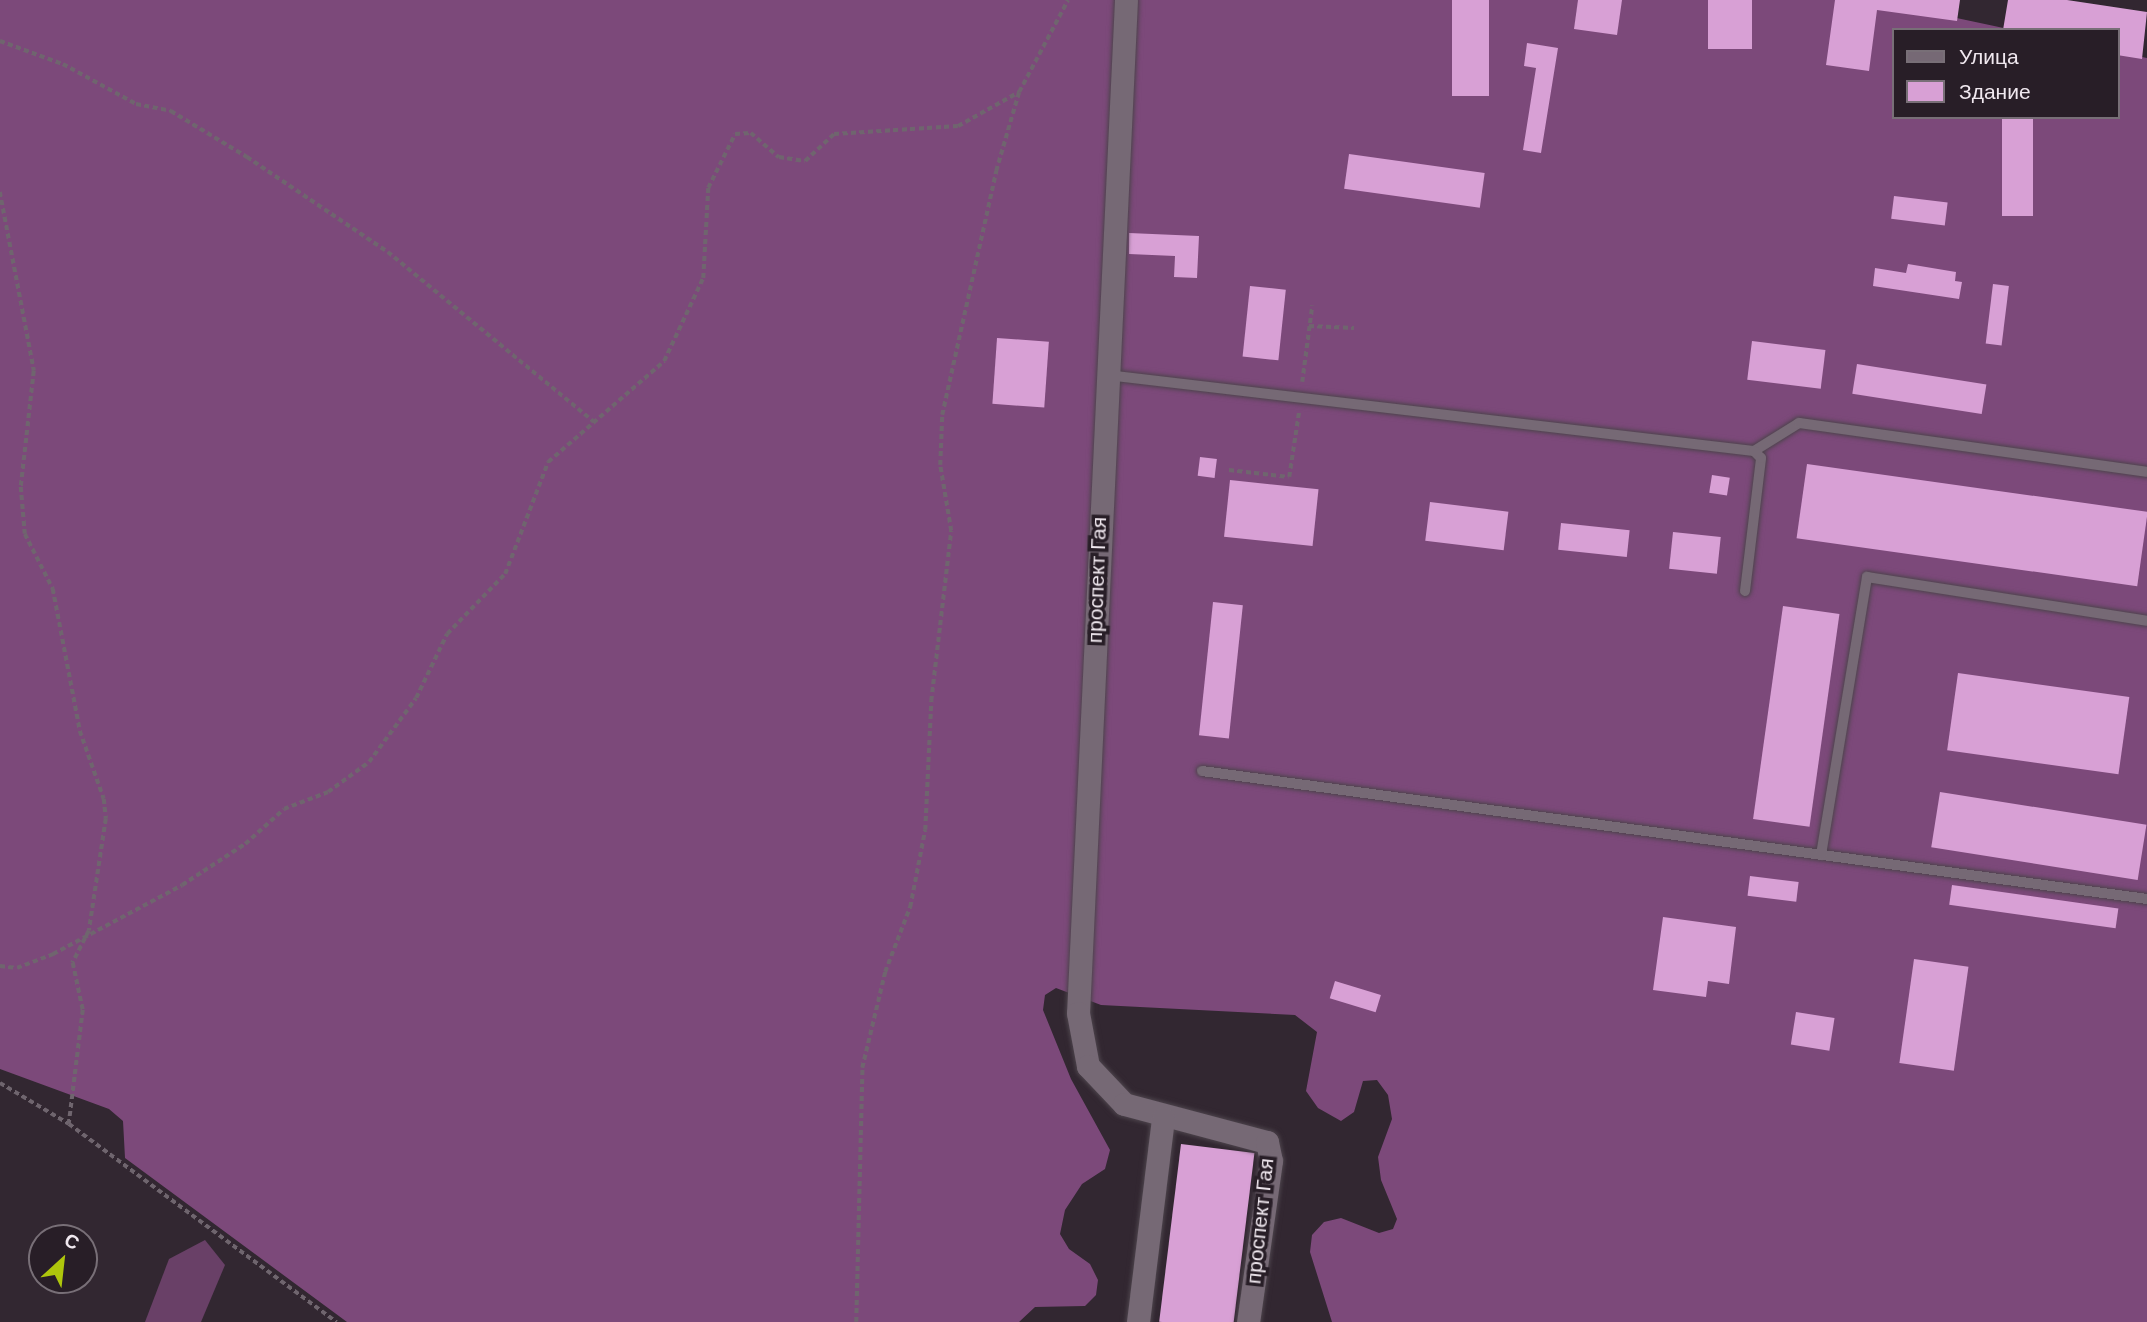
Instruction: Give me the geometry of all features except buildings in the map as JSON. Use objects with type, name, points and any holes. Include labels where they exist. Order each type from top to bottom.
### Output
[{"type":"street","name":"проспект Гая","points":[[1126,0],[1078,1013],[1088,1066],[1124,1104],[1163,1119],[1267,1142],[1271,1161],[1248,1322]]},
{"type":"street","points":[[1138,1322],[1163,1119]]},
{"type":"lane","points":[[1107,376],[1755,451],[1799,424],[2147,472]]},
{"type":"lane","points":[[1745,591],[1761,458],[1755,451]]},
{"type":"lane","points":[[1821,855],[1867,577],[2147,621]]},
{"type":"lane","points":[[1202,771],[2147,899]]},
{"type":"path","points":[[856,1322],[862,1068],[885,972],[910,907],[925,830],[931,701],[951,531],[940,465],[942,415],[996,171],[1019,92],[1068,0]]},
{"type":"path","points":[[0,41],[63,64],[136,104],[172,111],[247,157],[388,252],[594,422]]},
{"type":"path","points":[[0,967],[17,968],[53,954],[89,931],[182,885],[245,844],[284,809],[328,792],[369,762],[416,698],[447,634],[505,574],[548,462],[664,361],[703,278],[708,188],[736,134],[751,133],[779,156],[804,161],[834,134],[958,126],[1019,92]]},
{"type":"path","points":[[0,192],[34,371],[21,487],[25,534],[53,589],[80,731],[104,799],[89,931],[73,962],[83,1010],[69,1124]]},
{"type":"path","points":[[1309,326],[1354,328]]},
{"type":"path","points":[[0,1083],[69,1124],[337,1322]]},
{"type":"shaded area","points":[[0,0],[1872,0],[2004,28],[1892,28],[1892,119],[2119,119],[2119,52],[2147,58],[2147,1322],[1332,1322],[1310,1252],[1312,1235],[1324,1222],[1341,1218],[1379,1233],[1393,1229],[1397,1219],[1381,1180],[1378,1157],[1392,1119],[1388,1095],[1377,1080],[1363,1081],[1354,1112],[1341,1121],[1318,1108],[1306,1091],[1317,1032],[1295,1015],[1101,1005],[1056,988],[1045,995],[1043,1010],[1071,1079],[1110,1150],[1105,1169],[1082,1184],[1065,1210],[1060,1234],[1069,1249],[1090,1264],[1098,1280],[1096,1295],[1085,1306],[1035,1307],[1019,1322],[347,1322],[125,1158],[123,1121],[109,1109],[0,1069]]},
{"type":"shaded area","points":[[205,1240],[225,1265],[201,1322],[145,1322],[169,1259]]}]
